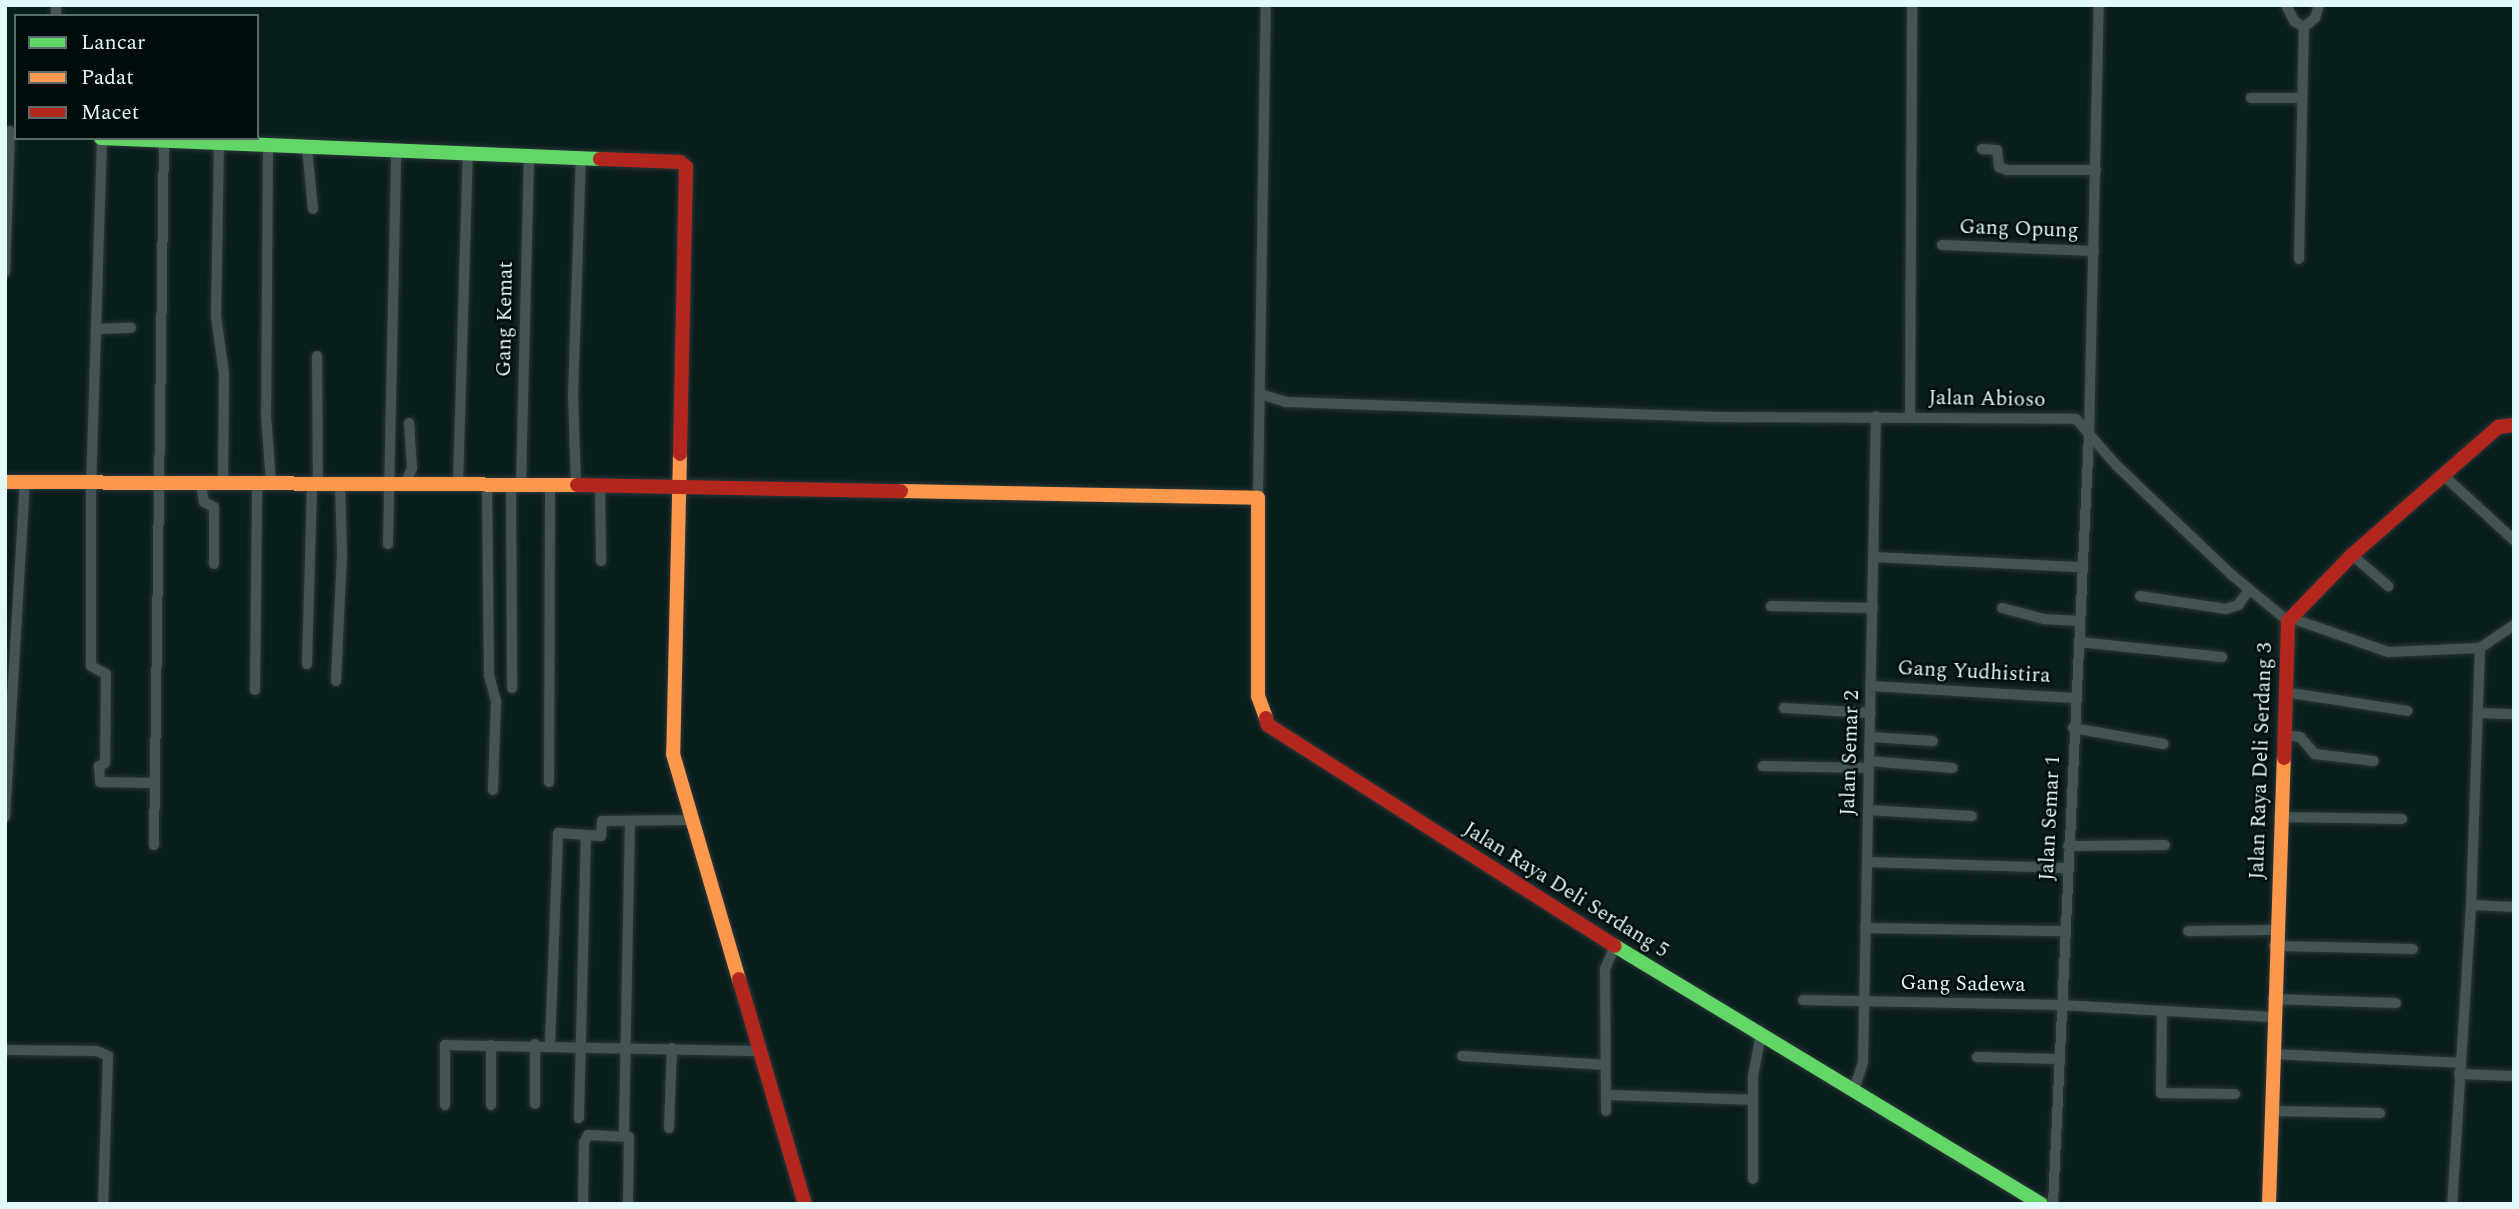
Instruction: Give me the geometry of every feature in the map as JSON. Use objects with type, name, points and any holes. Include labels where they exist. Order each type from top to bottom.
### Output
[{"type":"street","points":[[5,482],[550,484],[1258,498],[1266,5]]},
{"type":"street","points":[[1910,417],[1912,5]]},
{"type":"street","name":"Jalan Semar 1","points":[[2049,1203],[2057,1179],[2058,1059],[2074,698],[2089,444],[2099,5]]},
{"type":"street","points":[[2286,5],[2294,21],[2304,27]]},
{"type":"street","points":[[2298,259],[2304,27],[2315,18],[2319,5]]},
{"type":"street","points":[[2250,98],[2301,98]]},
{"type":"street","points":[[5,272],[10,131]]},
{"type":"street","points":[[102,140],[91,482],[91,666],[106,674],[105,763],[99,766],[100,782],[153,783]]},
{"type":"street","points":[[143,140],[268,148],[396,149],[680,162],[686,167],[686,318],[677,488],[672,745],[805,1204]]},
{"type":"street","points":[[154,845],[157,483],[164,141]]},
{"type":"street","points":[[219,145],[216,316],[224,374],[223,484]]},
{"type":"street","points":[[255,691],[266,414],[268,148]]},
{"type":"street","points":[[307,148],[313,209]]},
{"type":"street","points":[[388,544],[396,149]]},
{"type":"street","points":[[1982,149],[1997,150],[2003,170],[2096,170]]},
{"type":"street","points":[[458,484],[468,152]]},
{"type":"street","name":"Gang Kemat","points":[[512,688],[516,484],[529,155]]},
{"type":"street","points":[[576,485],[573,395],[581,158]]},
{"type":"street","name":"Gang Opung","points":[[1942,245],[2094,251]]},
{"type":"street","points":[[96,329],[131,328]]},
{"type":"street","points":[[307,664],[315,484],[317,356]]},
{"type":"street","name":"Jalan Abioso","points":[[1260,394],[1286,402],[1423,408],[1718,417],[2076,419],[2089,444]]},
{"type":"street","name":"Jalan Semar 2","points":[[1855,1089],[1860,1074],[1864,1001],[1876,416]]},
{"type":"street","points":[[405,484],[412,468],[410,424]]},
{"type":"street","name":"Jalan Raya Deli Serdang 3","points":[[2269,1204],[2274,946],[2284,692],[2290,620],[2352,555],[2498,427],[2514,425]]},
{"type":"street","points":[[2089,444],[2117,466],[2249,590],[2290,620],[2388,652],[2480,648],[2514,625]]},
{"type":"street","points":[[2443,475],[2514,540]]},
{"type":"street","points":[[5,817],[10,657],[25,483]]},
{"type":"street","points":[[201,484],[204,502],[214,507],[214,564]]},
{"type":"street","points":[[336,681],[342,554],[340,484]]},
{"type":"street","points":[[487,484],[489,663],[496,702],[494,790]]},
{"type":"street","points":[[549,782],[550,484]]},
{"type":"street","points":[[600,485],[601,561]]},
{"type":"street","name":"Jalan Raya Deli Serdang 5","points":[[1258,498],[1258,696],[1268,724],[1615,945],[2049,1203]]},
{"type":"street","points":[[2352,555],[2388,586]]},
{"type":"street","points":[[1874,557],[2082,567]]},
{"type":"street","points":[[2140,596],[2226,609],[2238,605],[2249,590]]},
{"type":"street","points":[[1771,606],[1873,608]]},
{"type":"street","points":[[2002,608],[2044,619],[2080,621]]},
{"type":"street","points":[[2079,642],[2222,657]]},
{"type":"street","points":[[2452,1204],[2471,905],[2480,713],[2480,648]]},
{"type":"street","name":"Gang Yudhistira","points":[[1872,686],[2074,698]]},
{"type":"street","points":[[2284,692],[2407,711]]},
{"type":"street","points":[[1784,708],[1871,713]]},
{"type":"street","points":[[2480,713],[2514,714]]},
{"type":"street","points":[[2073,729],[2164,744]]},
{"type":"street","points":[[2283,735],[2300,737],[2315,754],[2374,761]]},
{"type":"street","points":[[1870,737],[1933,741]]},
{"type":"street","points":[[1763,766],[1869,764],[1953,768]]},
{"type":"street","points":[[1868,810],[1972,816]]},
{"type":"street","points":[[2279,817],[2402,819]]},
{"type":"street","points":[[550,1044],[558,833],[601,836],[602,821],[692,820]]},
{"type":"street","points":[[624,1130],[629,821]]},
{"type":"street","points":[[579,1118],[586,835]]},
{"type":"street","points":[[2068,846],[2165,845]]},
{"type":"street","points":[[1867,862],[2067,868]]},
{"type":"street","points":[[2471,905],[2514,907]]},
{"type":"street","points":[[1865,928],[2064,931]]},
{"type":"street","points":[[2188,931],[2275,930]]},
{"type":"street","points":[[1606,1111],[1605,969],[1615,945]]},
{"type":"street","points":[[2274,946],[2413,949]]},
{"type":"street","points":[[2273,999],[2396,1003]]},
{"type":"street","name":"Gang Sadewa","points":[[1803,1000],[2062,1005],[2272,1017]]},
{"type":"street","points":[[2162,1011],[2161,1093],[2235,1094]]},
{"type":"street","points":[[1753,1179],[1753,1100],[1761,1034]]},
{"type":"street","points":[[535,1044],[535,1104]]},
{"type":"street","points":[[445,1105],[444,1045],[550,1044],[760,1051]]},
{"type":"street","points":[[491,1045],[491,1105]]},
{"type":"street","points":[[669,1128],[672,1048]]},
{"type":"street","points":[[5,1050],[97,1051],[108,1056],[103,1204]]},
{"type":"street","points":[[2272,1054],[2460,1063]]},
{"type":"street","points":[[1462,1056],[1606,1065]]},
{"type":"street","points":[[1976,1057],[2058,1059]]},
{"type":"street","points":[[2459,1074],[2514,1076]]},
{"type":"street","points":[[1606,1095],[1753,1100]]},
{"type":"street","points":[[2271,1111],[2380,1112]]},
{"type":"street","points":[[583,1204],[584,1143],[588,1135],[629,1137],[628,1204]]},
{"type":"traffic: fast","points":[[149,140],[600,159]]},
{"type":"traffic: fast","points":[[1615,946],[2041,1204]]},
{"type":"traffic: slow","points":[[680,454],[673,754],[739,979]]},
{"type":"traffic: slow","points":[[5,482],[577,485]]},
{"type":"traffic: slow","points":[[901,491],[1258,498],[1258,696],[1266,718]]},
{"type":"traffic: slow","points":[[2269,1204],[2284,758]]},
{"type":"traffic: jam","points":[[600,159],[680,162],[686,167],[680,454]]},
{"type":"traffic: jam","points":[[2284,758],[2288,621],[2352,555],[2498,427],[2514,425]]},
{"type":"traffic: jam","points":[[577,485],[901,491]]},
{"type":"traffic: jam","points":[[1266,718],[1268,725],[1615,946]]},
{"type":"traffic: jam","points":[[739,979],[805,1204]]}]
